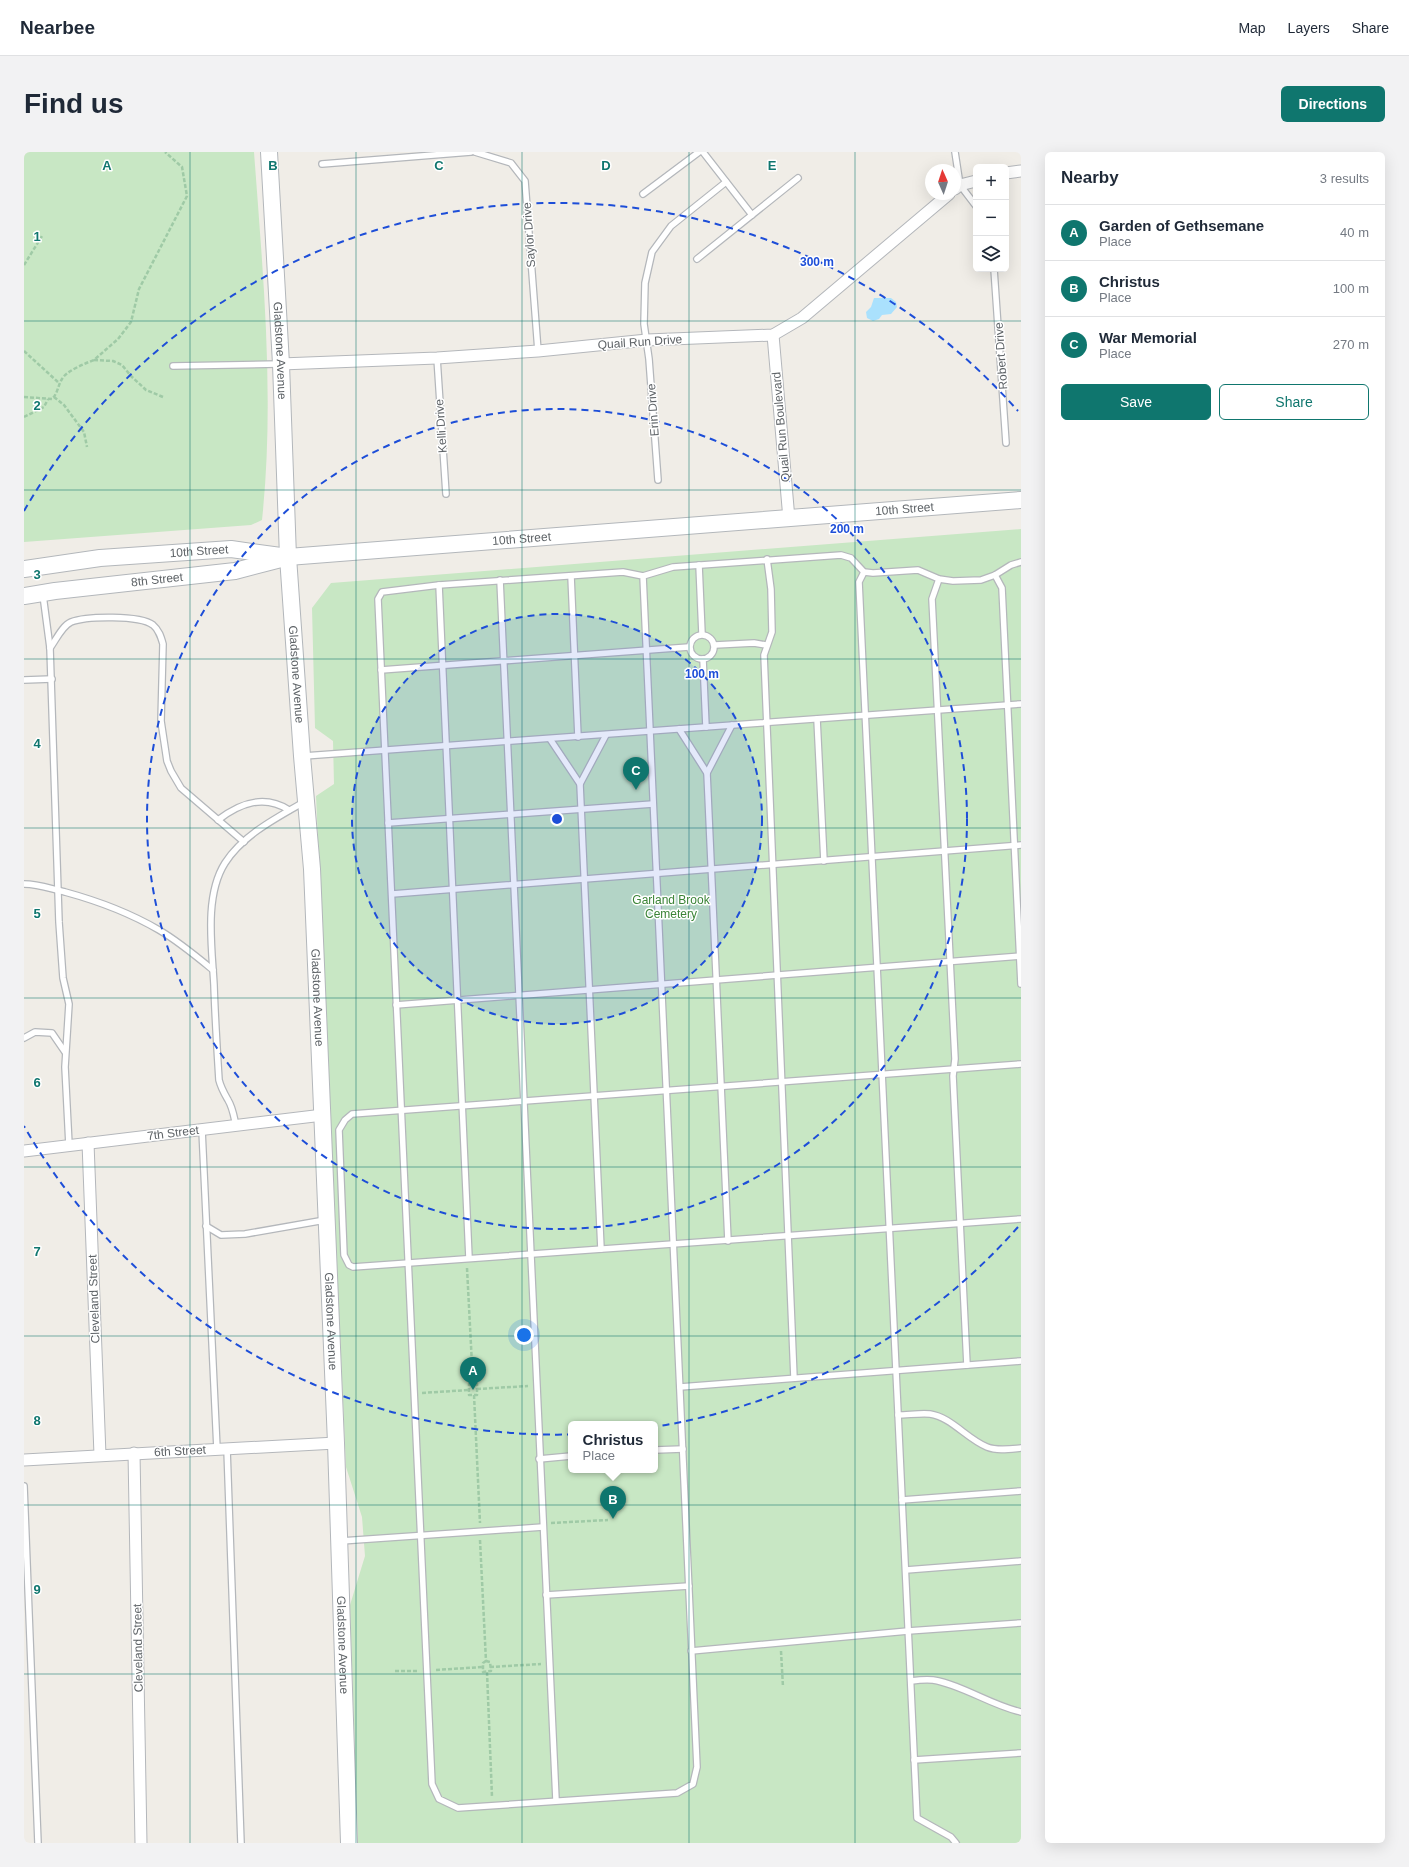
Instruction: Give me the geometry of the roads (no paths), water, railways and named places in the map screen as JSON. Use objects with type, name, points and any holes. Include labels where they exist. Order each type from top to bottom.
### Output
[{"type":"street","name":"Gladstone Avenue","points":[[269,152],[281,364],[288,557],[302,756],[312,869],[340,1541],[349,1843]]},
{"type":"street","points":[[1009,172],[1021,172]]},
{"type":"street","points":[[961,186],[973,182]]},
{"type":"street","name":"Quail Run Drive","points":[[281,364],[437,358],[538,351],[647,340],[773,335],[802,318],[942,200]]},
{"type":"street","name":"Quail Run Boulevard","points":[[773,335],[789,518]]},
{"type":"street","name":"10th Street","points":[[24,569],[100,558],[232,549],[288,557],[1021,500]]},
{"type":"street","name":"8th Street","points":[[24,596],[235,571],[288,557]]},
{"type":"street","name":"7th Street","points":[[24,1151],[323,1115]]},
{"type":"street","name":"Cleveland Street","points":[[88,1143],[100,1455]]},
{"type":"street","name":"6th Street","points":[[24,1460],[336,1443]]},
{"type":"street","name":"Cleveland Street","points":[[134,1453],[141,1843]]},
{"type":"lane","points":[[322,164],[471,152]]},
{"type":"lane","name":"Saylor Drive","points":[[475,152],[511,163],[525,181],[538,351]]},
{"type":"lane","points":[[644,194],[699,152]]},
{"type":"lane","points":[[703,152],[752,215]]},
{"type":"lane","points":[[955,152],[956,164]]},
{"type":"lane","points":[[697,259],[798,178]]},
{"type":"lane","name":"Erin Drive","points":[[658,480],[647,340],[644,324],[645,283],[652,252],[671,226],[726,182]]},
{"type":"lane","points":[[961,190],[973,203]]},
{"type":"lane","name":"Robert Drive","points":[[994,272],[1006,443]]},
{"type":"lane","name":"Kelli Drive","points":[[437,358],[446,494]]},
{"type":"lane","points":[[173,366],[281,364]]},
{"type":"lane","points":[[643,576],[697,1767],[693,1784],[677,1792],[458,1808],[439,1799],[432,1784],[378,599],[382,592],[439,585],[623,572],[643,576],[673,567],[841,554],[851,558],[864,572],[873,573],[918,570],[939,579],[953,581],[981,580],[995,575],[1011,565],[1021,562]]},
{"type":"lane","points":[[768,559],[771,589],[772,632],[766,645],[764,655],[766,723],[794,1378]]},
{"type":"lane","points":[[699,565],[702,634]]},
{"type":"lane","points":[[864,572],[859,582],[917,1818],[951,1837],[956,1843]]},
{"type":"lane","points":[[995,575],[1002,588],[1008,705],[1018,846],[1021,984]]},
{"type":"lane","points":[[571,576],[578,737]]},
{"type":"lane","points":[[939,579],[932,599],[936,710],[950,962],[967,1365]]},
{"type":"lane","points":[[500,580],[539,1459],[556,1800]]},
{"type":"lane","points":[[439,585],[469,1258]]},
{"type":"lane","points":[[43,593],[50,648],[52,679],[63,978],[69,1004],[65,1067],[69,1145]]},
{"type":"lane","points":[[50,648],[62,630],[71,622],[122,617],[142,619],[153,626],[160,634],[163,644],[162,721],[167,761],[175,780],[181,788],[244,842]]},
{"type":"lane","points":[[689,647],[693,638],[702,634],[711,637],[715,645],[712,655],[703,660]]},
{"type":"lane","points":[[715,645],[754,643],[766,645]]},
{"type":"lane","points":[[381,670],[689,647]]},
{"type":"lane","points":[[689,647],[694,656],[703,660]]},
{"type":"lane","points":[[703,660],[706,727]]},
{"type":"lane","points":[[24,680],[52,679]]},
{"type":"lane","points":[[302,756],[385,749],[679,730],[1021,704]]},
{"type":"lane","points":[[817,719],[824,861]]},
{"type":"lane","points":[[728,1241],[707,773],[732,725]]},
{"type":"lane","points":[[679,730],[707,773]]},
{"type":"lane","points":[[601,1249],[580,784],[606,735]]},
{"type":"lane","points":[[550,739],[580,784]]},
{"type":"lane","points":[[236,1126],[228,1099],[221,1091],[218,1080],[211,910],[216,885],[224,864],[244,842],[272,821],[306,801]]},
{"type":"lane","points":[[218,820],[233,808],[255,802],[280,804],[290,810]]},
{"type":"lane","points":[[388,823],[653,804]]},
{"type":"lane","points":[[392,894],[1018,846]]},
{"type":"lane","points":[[24,884],[37,884],[89,899],[136,918],[166,934],[213,970]]},
{"type":"lane","points":[[396,1005],[1020,956]]},
{"type":"lane","points":[[24,1038],[35,1032],[52,1033],[66,1052]]},
{"type":"lane","points":[[1021,1064],[462,1107],[352,1114],[345,1120],[339,1130],[344,1255],[349,1265],[353,1267],[408,1262],[789,1237],[1021,1219]]},
{"type":"lane","points":[[202,1130],[206,1226],[222,1449],[241,1843]]},
{"type":"lane","points":[[206,1226],[221,1235],[237,1234],[327,1220]]},
{"type":"lane","points":[[680,1387],[1021,1361]]},
{"type":"lane","points":[[898,1415],[930,1414],[942,1418],[978,1443],[989,1447],[1003,1449],[1021,1448]]},
{"type":"lane","points":[[658,1450],[683,1449]]},
{"type":"lane","points":[[539,1459],[568,1456]]},
{"type":"lane","points":[[24,1486],[38,1843]]},
{"type":"lane","points":[[902,1500],[1021,1491]]},
{"type":"lane","points":[[340,1541],[543,1525]]},
{"type":"lane","points":[[906,1570],[1021,1561]]},
{"type":"lane","points":[[546,1595],[689,1586]]},
{"type":"lane","points":[[691,1651],[908,1631],[1021,1623]]},
{"type":"lane","points":[[911,1680],[931,1680],[951,1684],[986,1700],[1021,1712]]},
{"type":"lane","points":[[914,1760],[1021,1753]]},
{"type":"water","points":[[874,298],[891,298],[896,302],[897,307],[891,314],[882,315],[879,319],[873,321],[867,318],[866,312],[871,307]]},
{"type":"place","name":"War Memorial","points":[[636,790]]},
{"type":"place","name":"Garden of Gethsemane","points":[[473,1390]]},
{"type":"place","name":"Christus","points":[[613,1519]]},
{"type":"park label","name":"Garland Brook Cemetery","points":[[671,907]]}]
